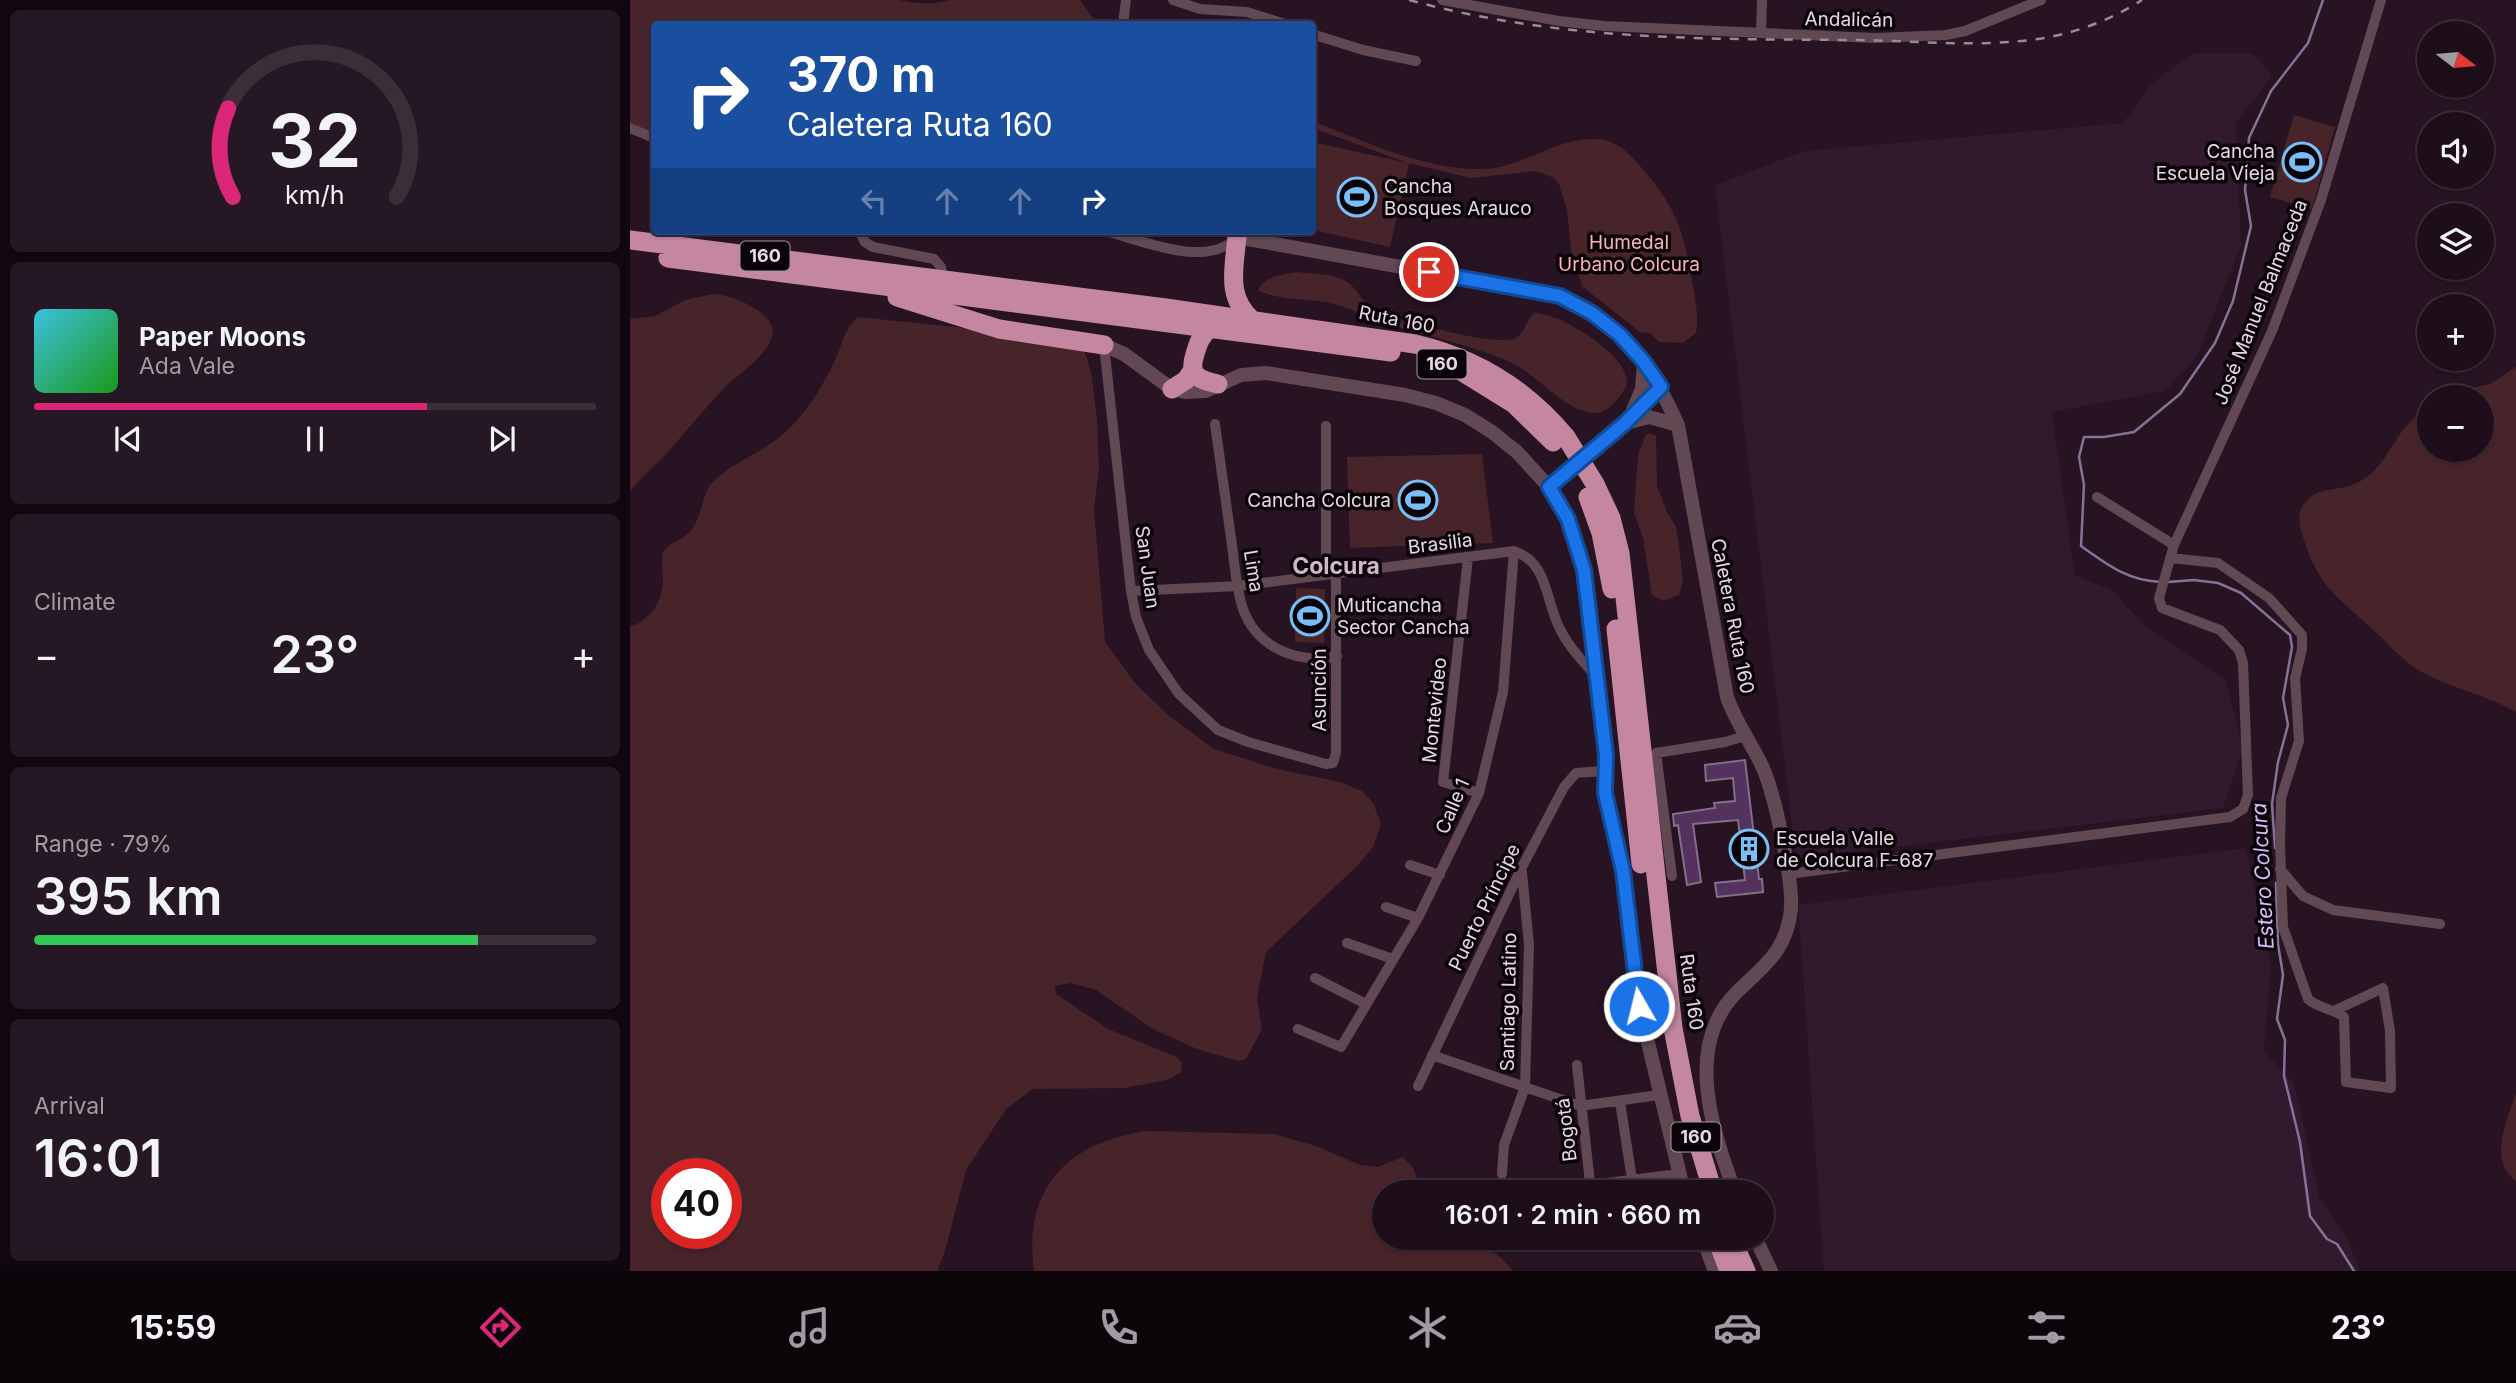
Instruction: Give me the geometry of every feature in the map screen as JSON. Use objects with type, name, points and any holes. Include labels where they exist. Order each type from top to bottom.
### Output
[{"type":"highway","points":[[1231,235],[1232,285],[1237,302],[1252,320]]},
{"type":"highway","name":"Ruta 160","points":[[630,240],[1363,335],[1449,353],[1481,367],[1513,386],[1541,410],[1589,491],[1611,519],[1620,553],[1673,1028],[1690,1116],[1709,1180]]},
{"type":"highway","name":"Ruta 160","points":[[630,253],[1388,352],[1437,363],[1468,375],[1500,394],[1560,440]]},
{"type":"highway","points":[[790,274],[902,299],[999,329],[1104,345]]},
{"type":"highway","points":[[1195,312],[1212,304],[1232,285]]},
{"type":"highway","points":[[1172,389],[1186,380],[1192,371],[1191,366],[1199,341],[1209,329]]},
{"type":"highway","points":[[1192,371],[1219,384]]},
{"type":"highway","name":"Ruta 160","points":[[1589,491],[1610,572],[1641,859],[1671,1086],[1697,1180]]},
{"type":"highway","points":[[1721,1250],[1729,1271]]},
{"type":"highway","points":[[1737,1250],[1746,1271]]},
{"type":"street","points":[[1123,21],[1126,0]]},
{"type":"street","points":[[1173,0],[1199,9],[1247,12],[1276,21]]},
{"type":"street","name":"Andalicán","points":[[1442,0],[1604,26],[1875,38],[1946,35],[1965,31],[2041,0]]},
{"type":"street","points":[[1761,33],[1762,0]]},
{"type":"street","name":"José Manuel Balmaceda","points":[[1788,874],[2230,817],[2239,813],[2246,804],[2248,794],[2242,656],[2226,634],[2162,608],[2159,598],[2174,545],[2272,331],[2321,200],[2381,0]]},
{"type":"street","points":[[1316,35],[1363,50],[1416,61]]},
{"type":"street","points":[[630,128],[651,137]]},
{"type":"street","points":[[861,235],[865,242],[873,247],[934,259],[941,267],[942,279]]},
{"type":"street","points":[[1118,235],[1151,245],[1213,253],[1228,246],[1231,235]]},
{"type":"street","name":"Caletera Ruta 160","points":[[1236,235],[1560,296],[1606,323],[1644,362],[1661,387],[1678,425],[1724,684],[1731,710],[1768,782],[1788,874],[1791,908],[1782,942],[1764,969],[1738,991],[1724,1008],[1713,1028],[1707,1052],[1711,1108],[1720,1149],[1731,1180]]},
{"type":"street","points":[[1104,345],[1132,359],[1172,389],[1199,392],[1241,374],[1266,373],[1405,395],[1436,403],[1465,415],[1492,432],[1517,452],[1549,487],[1568,519],[1580,554],[1606,755],[1604,771],[1609,818],[1623,871],[1639,1006],[1680,1180]]},
{"type":"street","name":"San Juan","points":[[1104,345],[1131,591],[1136,617],[1154,658],[1179,694],[1218,730],[1248,742],[1326,764],[1333,763]]},
{"type":"street","points":[[1625,423],[1642,389],[1644,362]]},
{"type":"street","points":[[1549,487],[1625,423],[1661,387]]},
{"type":"street","points":[[1625,423],[1649,417],[1678,425]]},
{"type":"street","name":"Lima","points":[[1215,424],[1238,586],[1246,617],[1259,635],[1275,648],[1305,659],[1337,656]]},
{"type":"street","name":"Asunción","points":[[1326,426],[1331,575],[1337,656],[1336,753],[1333,763]]},
{"type":"street","points":[[2097,497],[2174,545]]},
{"type":"street","points":[[1514,551],[1536,564],[1545,582],[1560,631],[1597,677]]},
{"type":"street","name":"Brasilia","points":[[1131,591],[1238,586],[1514,551]]},
{"type":"street","name":"Calle 1","points":[[1298,1029],[1341,1047],[1418,918],[1479,793],[1503,692],[1514,551]]},
{"type":"street","name":"Montevideo","points":[[1468,558],[1443,782],[1479,793]]},
{"type":"street","points":[[2171,558],[2218,563],[2269,598],[2302,635],[2302,649],[2295,678],[2299,741],[2281,798],[2280,869],[2283,927],[2308,999],[2316,1006],[2336,1010],[2344,1017],[2346,1082],[2390,1088],[2390,1031],[2383,988],[2336,1010]]},
{"type":"street","points":[[1672,876],[1656,752],[1725,742],[1745,736]]},
{"type":"street","name":"Puerto Príncipe","points":[[1418,1086],[1521,869],[1567,782],[1576,773],[1604,771]]},
{"type":"street","points":[[1410,865],[1440,875]]},
{"type":"street","name":"Santiago Latino","points":[[1502,1174],[1504,1145],[1525,1087],[1529,944],[1521,869]]},
{"type":"street","points":[[2280,869],[2303,895],[2333,910],[2440,924]]},
{"type":"street","points":[[1386,907],[1418,918]]},
{"type":"street","points":[[1347,943],[1393,959]]},
{"type":"street","points":[[1315,978],[1366,1004]]},
{"type":"street","points":[[1432,1055],[1580,1106],[1659,1096]]},
{"type":"street","name":"Bogotá","points":[[1577,1065],[1590,1180]]},
{"type":"street","points":[[1620,1101],[1632,1180],[1678,1174]]},
{"type":"street","points":[[1707,1250],[1715,1271]]},
{"type":"street","points":[[1761,1250],[1771,1271]]},
{"type":"shaded area","points":[[2195,53],[2253,53],[2272,75],[2236,124],[2241,245],[2197,357],[2165,391],[2052,412],[2075,575],[2113,591],[2145,626],[2226,681],[2243,748],[2223,808],[1796,859],[1715,185],[1804,151],[2123,123],[2152,83]]},
{"type":"shaded area","points":[[2246,848],[2271,966],[2264,1051],[2294,1083],[2320,1199],[2348,1241],[2360,1271],[1824,1271],[1798,905]]},
{"type":"green space","points":[[630,0],[899,0],[938,3],[951,0],[1080,0],[1095,21],[651,21],[651,140],[630,131]]},
{"type":"green space","name":"Cancha Escuela Vieja","points":[[2294,115],[2335,127],[2312,209],[2270,197]]},
{"type":"green space","name":"Humedal Urbano Colcura","points":[[1316,123],[1416,160],[1460,168],[1496,168],[1578,140],[1601,139],[1614,143],[1631,156],[1653,181],[1676,220],[1685,247],[1694,294],[1696,333],[1683,343],[1659,342],[1650,333],[1640,332],[1583,287],[1572,258],[1567,210],[1559,184],[1554,178],[1536,171],[1471,178],[1409,163],[1390,247],[1316,231],[1316,143],[1408,163],[1316,129]]},
{"type":"green space","name":"Humedal Urbano Colcura","points":[[1297,272],[1339,278],[1352,286],[1367,303],[1382,312],[1467,336],[1505,340],[1516,338],[1534,313],[1560,320],[1606,349],[1618,361],[1625,373],[1627,384],[1608,408],[1592,413],[1570,405],[1520,368],[1495,356],[1382,322],[1338,305],[1283,297],[1258,290],[1265,281]]},
{"type":"green space","points":[[713,294],[731,297],[762,313],[769,321],[772,337],[758,359],[724,388],[630,491],[630,319],[655,316],[685,300]]},
{"type":"green space","points":[[858,317],[965,328],[1084,349],[1091,372],[1097,418],[1099,469],[1094,508],[1105,642],[1135,683],[1168,715],[1214,749],[1277,769],[1340,782],[1362,791],[1373,803],[1381,824],[1373,847],[1358,865],[1266,952],[1257,998],[1262,1029],[1246,1059],[1238,1061],[1197,1049],[1153,1029],[1096,990],[1071,983],[1055,986],[1056,994],[1108,1029],[1177,1057],[1182,1063],[1181,1072],[1167,1080],[1125,1088],[1033,1089],[1006,1109],[966,1170],[945,1251],[937,1271],[630,1271],[630,627],[644,620],[658,603],[663,580],[663,552],[692,529],[712,483],[727,470],[775,441],[799,419],[822,385],[847,331]]},
{"type":"green space","points":[[2516,367],[2516,712],[2492,700],[2442,682],[2418,670],[2399,655],[2338,598],[2322,579],[2301,531],[2299,517],[2304,504],[2315,494],[2350,486],[2366,478],[2417,416],[2417,462],[2494,462],[2494,385],[2485,385]]},
{"type":"green space","points":[[1646,434],[1656,436],[1657,486],[1676,527],[1683,581],[1679,595],[1663,601],[1652,595],[1643,538],[1634,513],[1638,455]]},
{"type":"green space","name":"Cancha Colcura","points":[[1482,454],[1493,543],[1350,548],[1347,457]]},
{"type":"green space","name":"Muticancha Sector Cancha","points":[[1296,588],[1325,589],[1324,643],[1295,642]]},
{"type":"green space","points":[[2516,1094],[2516,1181],[2508,1173],[2501,1152],[2504,1128]]},
{"type":"green space","points":[[1146,1131],[1274,1134],[1316,1146],[1360,1165],[1378,1167],[1403,1157],[1413,1168],[1418,1180],[1372,1180],[1372,1250],[1489,1250],[1513,1271],[1034,1271],[1032,1242],[1036,1216],[1044,1193],[1056,1174],[1073,1159],[1094,1146]]},
{"type":"building","name":"Escuela Valle de Colcura F-687","points":[[1745,760],[1759,879],[1762,879],[1763,892],[1717,897],[1715,883],[1745,880],[1738,820],[1693,824],[1701,882],[1687,885],[1678,825],[1674,826],[1673,814],[1715,808],[1714,803],[1735,801],[1733,778],[1706,781],[1705,765]]},
{"type":"waterway","name":"Estero Colcura","points":[[2161,582],[2128,575],[2081,546],[2084,485],[2079,457],[2084,437],[2134,432],[2180,394],[2215,343],[2233,301],[2251,226],[2245,190],[2249,138],[2271,91],[2308,43],[2323,0]]},
{"type":"waterway","name":"Estero Colcura","points":[[2168,582],[2194,580],[2218,583],[2241,593],[2290,635],[2292,647],[2283,698],[2288,725],[2278,762],[2272,804],[2275,848]]},
{"type":"waterway","name":"Estero Colcura","points":[[2276,883],[2278,944],[2283,975],[2277,1019],[2285,1040],[2284,1076],[2300,1142],[2310,1216],[2327,1239],[2337,1244],[2354,1271]]},
{"type":"railway","points":[[1409,0],[1521,23],[1632,35],[1975,43],[2021,41],[2070,32],[2107,19],[2142,0]]},
{"type":"place","name":"Cancha Escuela Vieja","points":[[2302,162]]},
{"type":"place","name":"Cancha Bosques Arauco","points":[[1357,197]]},
{"type":"place","name":"Cancha Colcura","points":[[1418,500]]},
{"type":"place","name":"Muticancha Sector Cancha","points":[[1310,616]]},
{"type":"place","name":"Escuela Valle de Colcura F-687","points":[[1749,849]]},
{"type":"district","name":"Colcura","points":[[1336,566]]},
{"type":"route","points":[[1429,272],[1560,296],[1592,313],[1620,335],[1633,348],[1661,387],[1625,423],[1549,487],[1568,519],[1584,570],[1606,755],[1605,793],[1623,871],[1639,1006]]}]
